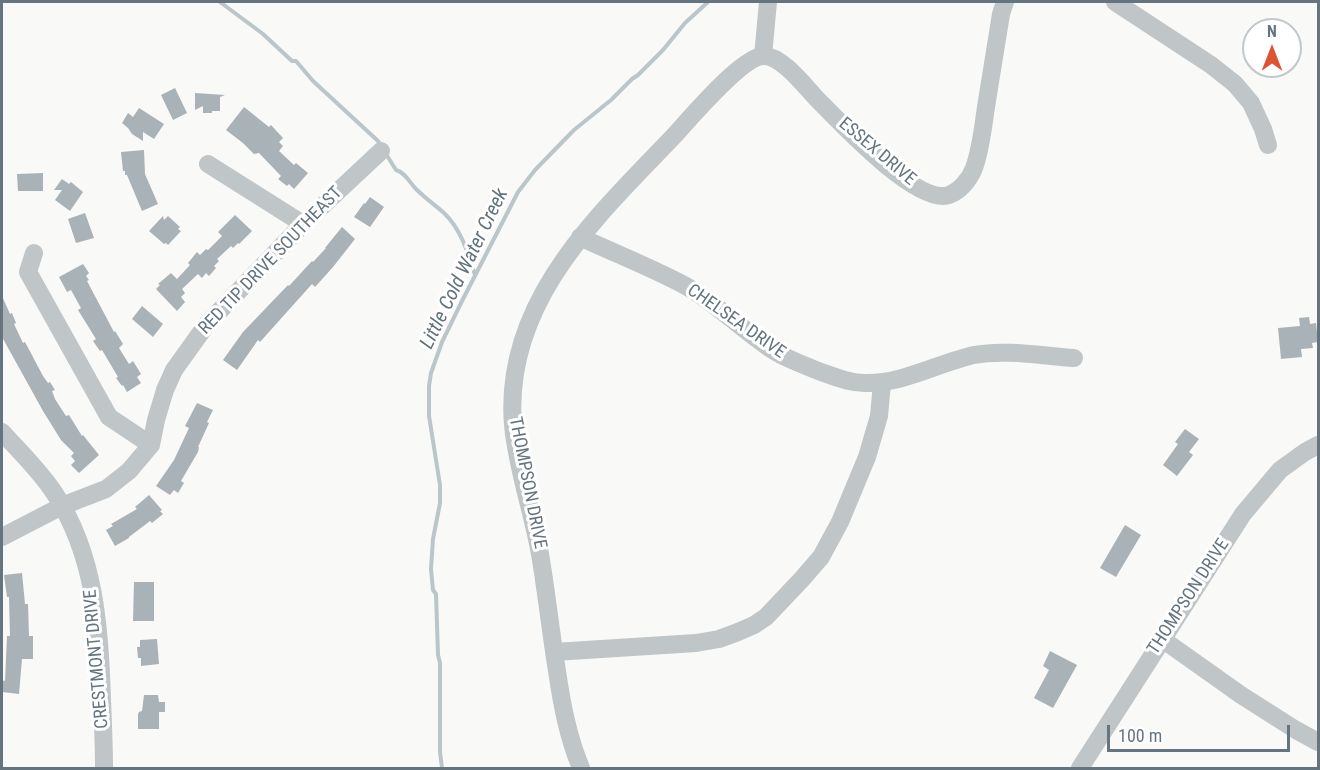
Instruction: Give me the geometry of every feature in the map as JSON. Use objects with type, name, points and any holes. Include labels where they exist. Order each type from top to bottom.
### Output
[{"type":"street","points":[[763,56],[768,2]]},
{"type":"street","name":"ESSEX DRIVE","points":[[763,56],[772,57],[789,69],[845,128],[905,180],[933,195],[948,196],[963,186],[976,163],[1001,14],[1005,2]]},
{"type":"street","points":[[1115,2],[1211,65],[1235,84],[1251,103],[1268,145]]},
{"type":"street","name":"THOMPSON DRIVE","points":[[581,768],[574,753],[562,706],[541,556],[513,425],[513,382],[520,345],[535,308],[561,262],[580,237],[729,77],[753,58],[763,56]]},
{"type":"street","name":"RED TIP DRIVE SOUTHEAST","points":[[2,537],[62,506],[106,489],[129,471],[151,445],[165,390],[174,370],[207,324],[303,224],[381,151]]},
{"type":"street","points":[[208,164],[303,224]]},
{"type":"street","name":"CHELSEA DRIVE","points":[[580,237],[684,285],[710,301],[764,345],[780,355],[847,382],[882,383],[977,355],[992,353],[1074,358]]},
{"type":"street","points":[[34,253],[28,272],[109,417],[151,445]]},
{"type":"street","points":[[554,652],[696,643],[719,639],[738,632],[766,617],[820,557],[840,522],[867,457],[879,416],[882,383]]},
{"type":"street","name":"CRESTMONT DRIVE","points":[[2,432],[25,456],[55,494],[79,541],[92,584],[99,637],[104,768]]},
{"type":"street","name":"THOMPSON DRIVE","points":[[1080,768],[1243,514],[1280,470],[1318,445]]},
{"type":"street","points":[[1162,639],[1241,695],[1318,742]]},
{"type":"building","points":[[175,88],[187,113],[173,120],[161,95]]},
{"type":"building","points":[[195,93],[225,95],[220,97],[220,111],[203,113],[203,106],[195,110]]},
{"type":"building","points":[[244,107],[269,127],[271,125],[283,138],[279,142],[283,146],[279,151],[294,165],[296,163],[308,173],[294,189],[278,179],[281,176],[259,153],[254,154],[226,130]]},
{"type":"building","points":[[139,108],[164,124],[154,139],[143,132],[143,141],[132,134],[122,123],[128,113],[133,117]]},
{"type":"building","points":[[144,150],[145,174],[158,204],[142,211],[127,175],[123,171],[121,152]]},
{"type":"building","points":[[43,173],[43,191],[18,191],[17,174]]},
{"type":"building","points":[[62,179],[69,184],[71,182],[83,192],[70,211],[55,200],[62,190],[54,190]]},
{"type":"building","points":[[370,197],[384,207],[370,227],[354,217]]},
{"type":"building","points":[[85,213],[94,238],[76,243],[68,219]]},
{"type":"building","points":[[235,215],[252,231],[239,244],[233,248],[231,246],[217,259],[219,261],[214,266],[216,268],[209,276],[206,273],[202,278],[198,274],[182,289],[185,293],[181,297],[185,302],[177,311],[156,289],[160,285],[158,284],[171,273],[177,279],[190,265],[188,263],[197,252],[200,255],[206,249],[208,250],[222,236],[218,232]]},
{"type":"building","points":[[163,216],[164,220],[168,216],[180,227],[178,229],[181,231],[168,245],[149,231]]},
{"type":"building","points":[[342,227],[355,239],[333,267],[315,287],[312,284],[260,342],[258,340],[237,370],[223,360],[243,332],[313,262]]},
{"type":"building","points":[[83,264],[89,273],[86,276],[89,280],[87,281],[114,332],[123,344],[119,348],[129,364],[133,361],[141,374],[137,377],[141,383],[127,392],[116,378],[118,377],[102,350],[100,351],[93,341],[96,339],[78,310],[81,308],[71,290],[67,292],[59,277]]},
{"type":"building","points":[[2,296],[10,314],[12,313],[16,323],[14,324],[23,343],[25,342],[43,376],[55,390],[52,391],[55,399],[66,416],[69,415],[82,436],[99,455],[79,473],[71,465],[75,461],[71,456],[74,453],[61,440],[43,411],[2,337]]},
{"type":"building","points":[[142,306],[163,324],[153,337],[132,319]]},
{"type":"building","points":[[1309,317],[1310,324],[1316,323],[1318,342],[1312,343],[1313,348],[1301,349],[1302,357],[1281,359],[1278,328],[1300,326],[1299,318]]},
{"type":"building","points":[[197,403],[213,410],[198,452],[181,481],[184,483],[178,493],[174,490],[170,495],[156,486],[174,460],[189,428],[185,426]]},
{"type":"building","points":[[1185,429],[1199,439],[1189,452],[1193,455],[1177,476],[1163,465],[1178,444],[1175,442]]},
{"type":"building","points":[[149,495],[163,514],[115,546],[106,530],[113,526],[111,524],[137,509],[135,507]]},
{"type":"building","points":[[1125,525],[1141,535],[1116,577],[1100,568]]},
{"type":"building","points":[[22,573],[25,604],[28,604],[29,636],[33,636],[33,659],[22,659],[19,694],[2,692],[2,680],[5,681],[7,636],[10,636],[9,597],[7,597],[4,575]]},
{"type":"building","points":[[134,582],[154,582],[154,621],[133,621]]},
{"type":"building","points":[[157,639],[159,664],[141,666],[137,647],[140,647],[140,640]]},
{"type":"building","points":[[1050,651],[1077,665],[1053,708],[1034,698],[1049,670],[1043,666]]},
{"type":"building","points":[[144,695],[158,695],[159,702],[165,702],[165,712],[159,712],[159,729],[138,729],[138,714],[142,711]]},
{"type":"waterway","points":[[220,2],[263,34],[292,61],[296,61],[313,81],[380,145]]},
{"type":"waterway","name":"Little Cold Water Creek","points":[[442,768],[440,663],[436,594],[433,590],[431,569],[433,539],[440,503],[440,485],[429,416],[431,373],[442,342],[518,192],[535,170],[574,130],[638,75],[685,23],[708,2]]},
{"type":"waterway","points":[[386,154],[396,170],[450,219],[463,242],[475,275]]}]
